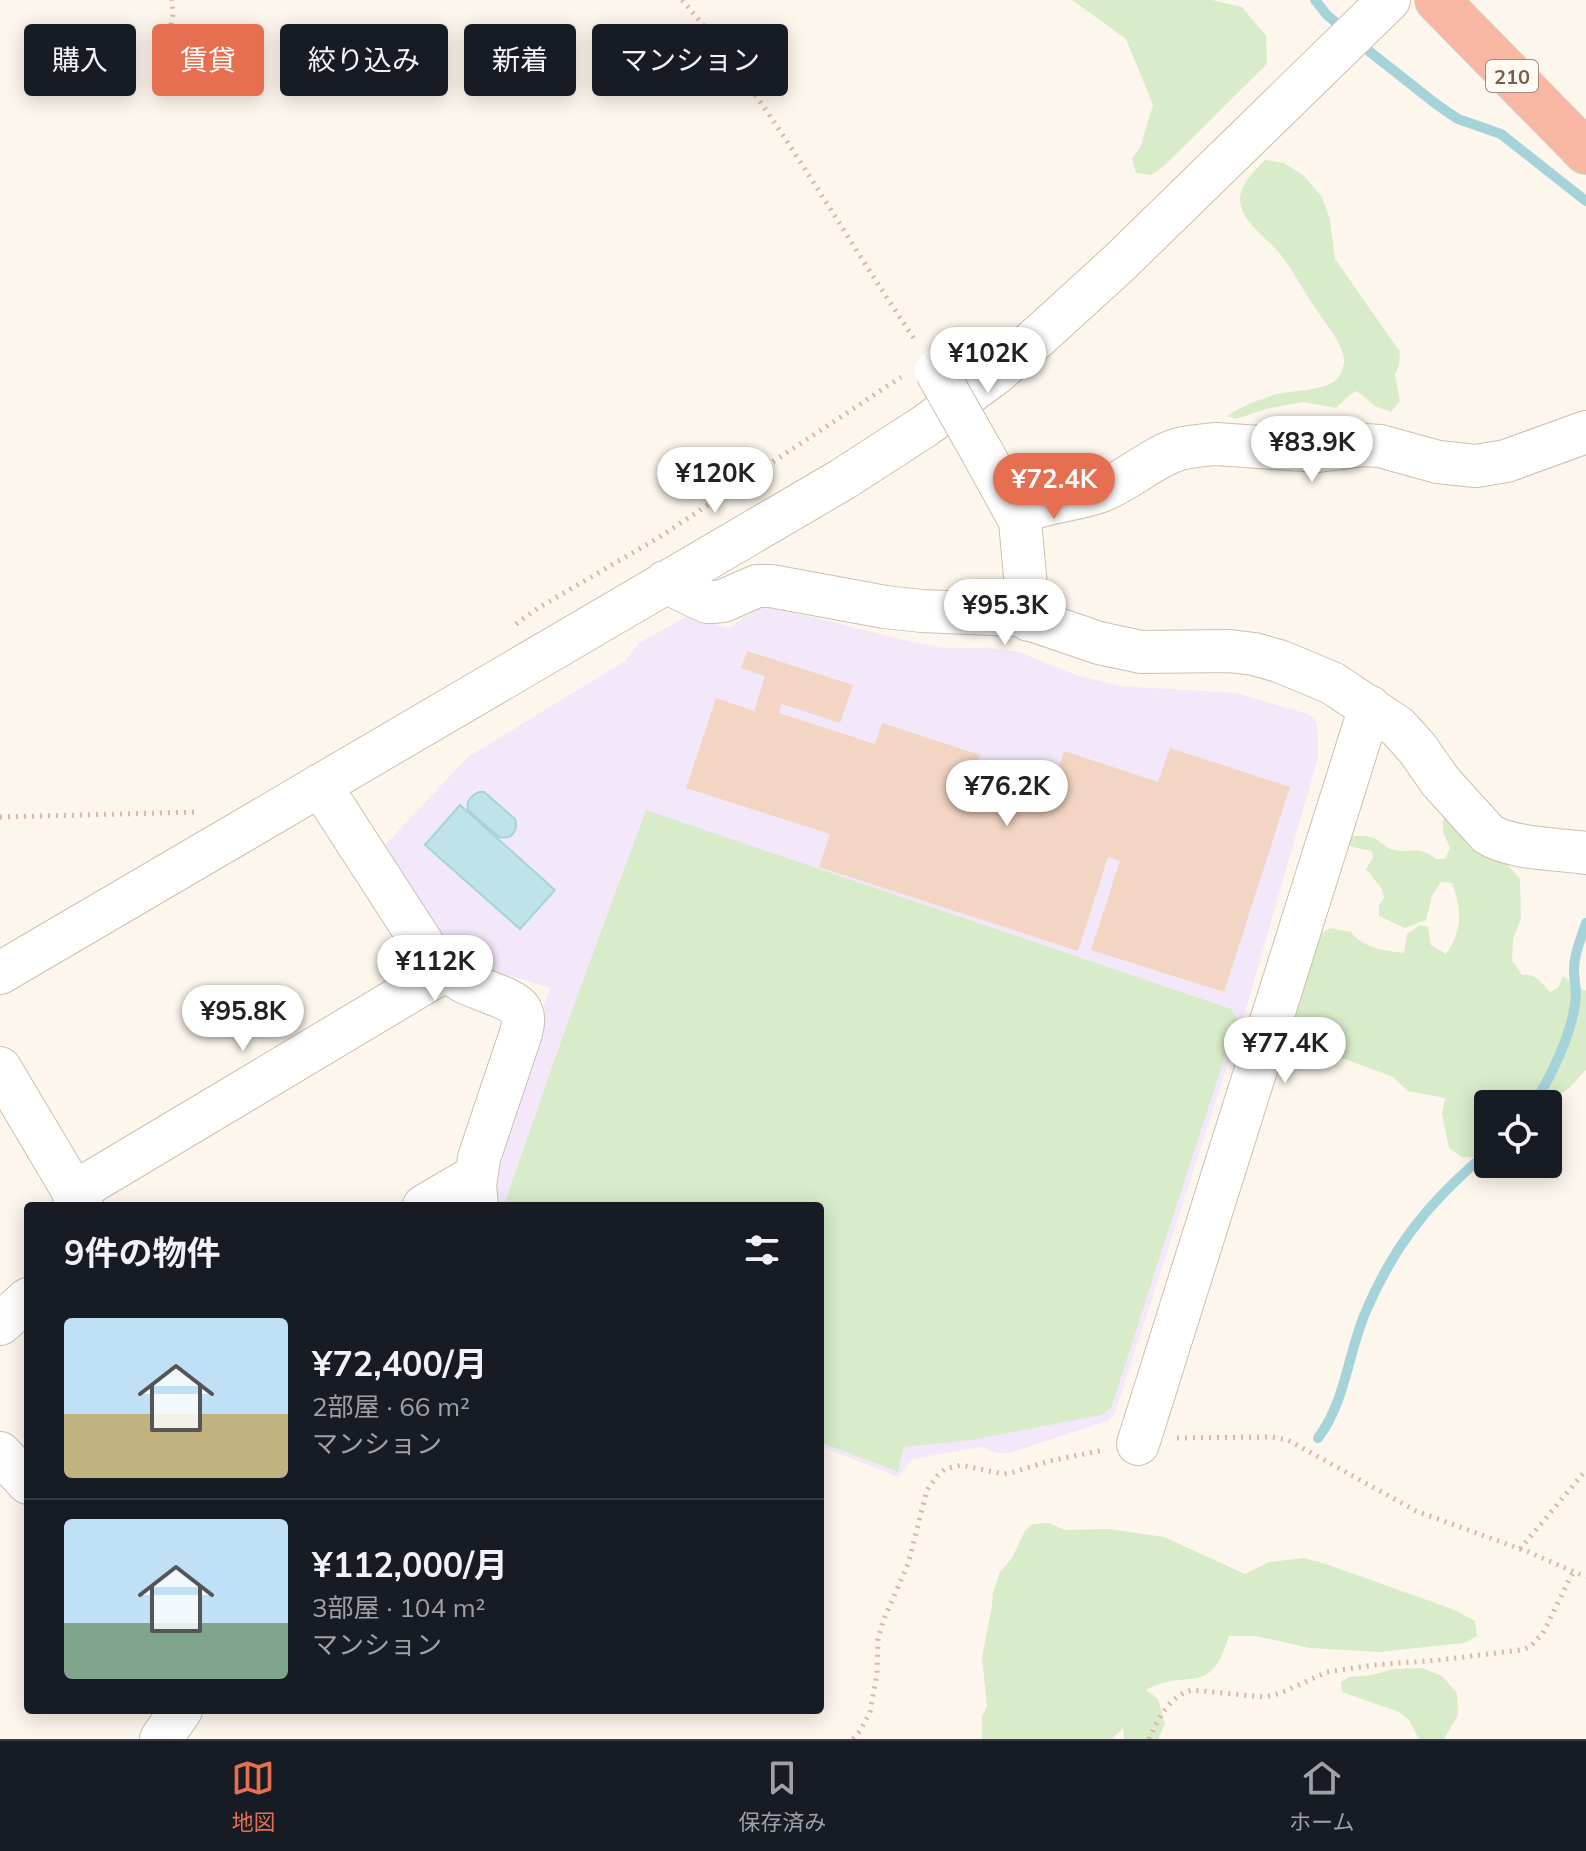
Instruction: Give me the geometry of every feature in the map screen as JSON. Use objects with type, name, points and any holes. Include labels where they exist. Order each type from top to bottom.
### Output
[{"type":"highway","name":"210","points":[[1437,0],[1586,152]]},
{"type":"street","points":[[0,973],[855,471],[925,426],[995,374],[1118,264],[1389,0]]},
{"type":"street","points":[[932,365],[1017,514],[1022,529],[1029,620]]},
{"type":"street","points":[[1017,514],[1038,505],[1099,492],[1167,454],[1200,445],[1318,451],[1380,446],[1438,462],[1476,466],[1506,461],[1586,432]]},
{"type":"street","points":[[665,582],[707,602],[723,601],[757,586],[771,586],[885,607],[1010,614],[1099,643],[1141,652],[1215,651],[1254,654],[1279,661],[1319,677],[1398,727],[1440,781],[1495,839],[1586,853]]},
{"type":"street","points":[[1138,1444],[1370,707]]},
{"type":"street","points":[[320,785],[422,945],[446,970],[478,988],[515,1003],[524,1019],[485,1139],[476,1191],[438,1202]]},
{"type":"street","points":[[0,1068],[78,1200],[446,970]]},
{"type":"street","points":[[0,1324],[24,1303]]},
{"type":"street","points":[[0,1453],[24,1479]]},
{"type":"street","points":[[161,1739],[178,1714]]},
{"type":"path","points":[[171,24],[172,0]]},
{"type":"path","points":[[515,625],[526,615],[658,538],[932,365],[761,102],[682,0]]},
{"type":"path","points":[[0,817],[198,813],[208,810]]},
{"type":"path","points":[[853,1739],[870,1712],[877,1674],[878,1639],[908,1564],[927,1490],[945,1469],[961,1465],[1003,1474],[1060,1458],[1138,1444],[1189,1437],[1272,1437],[1288,1440],[1416,1511],[1550,1560],[1586,1577]]},
{"type":"path","points":[[1520,1549],[1586,1470]]},
{"type":"path","points":[[1149,1739],[1172,1701],[1192,1690],[1265,1697],[1327,1672],[1530,1647],[1543,1633],[1573,1572]]},
{"type":"shaded area","points":[[764,605],[916,643],[944,648],[1019,652],[1076,675],[1120,686],[1236,693],[1308,714],[1316,721],[1318,758],[1251,992],[1115,1413],[1108,1421],[1009,1453],[996,1453],[981,1447],[912,1459],[898,1477],[824,1448],[824,1202],[484,1202],[487,1167],[550,988],[474,965],[446,942],[382,848],[468,757],[625,661],[639,643],[688,616],[728,628]]},
{"type":"green space","points":[[1072,0],[1212,0],[1242,7],[1266,36],[1267,64],[1164,166],[1151,175],[1136,173],[1132,158],[1140,148],[1153,105],[1126,39]]},
{"type":"green space","points":[[1265,160],[1284,163],[1303,175],[1322,197],[1330,220],[1335,259],[1400,352],[1395,375],[1400,401],[1391,412],[1375,406],[1357,391],[1336,408],[1302,402],[1236,419],[1227,416],[1271,396],[1331,384],[1340,375],[1344,364],[1338,343],[1292,271],[1250,223],[1242,209],[1242,189]]},
{"type":"green space","points":[[646,810],[1231,1009],[1237,1019],[1111,1408],[1101,1415],[971,1440],[904,1447],[898,1472],[824,1444],[824,1202],[505,1202]]},
{"type":"green space","points":[[1450,815],[1489,857],[1507,864],[1520,879],[1521,918],[1513,939],[1512,960],[1522,975],[1535,977],[1550,992],[1558,988],[1563,976],[1586,990],[1586,1070],[1562,1093],[1562,1090],[1474,1090],[1474,1157],[1462,1157],[1449,1148],[1442,1114],[1445,1098],[1408,1091],[1393,1077],[1296,1041],[1290,1033],[1290,1020],[1302,996],[1313,938],[1330,928],[1351,932],[1375,948],[1404,953],[1407,934],[1420,925],[1428,927],[1431,945],[1446,954],[1456,936],[1459,919],[1452,883],[1441,882],[1432,896],[1426,920],[1405,928],[1379,916],[1379,906],[1384,897],[1382,889],[1366,869],[1373,858],[1372,851],[1346,843],[1347,837],[1368,836],[1391,849],[1424,852],[1436,859],[1445,859],[1450,848],[1443,832],[1443,820]]},
{"type":"green space","points":[[1049,1523],[1065,1530],[1108,1529],[1164,1537],[1245,1574],[1269,1562],[1304,1558],[1455,1610],[1475,1621],[1477,1636],[1464,1643],[1379,1652],[1310,1648],[1256,1636],[1229,1636],[1214,1668],[1205,1675],[1161,1683],[1146,1690],[1158,1699],[1165,1724],[1158,1739],[1124,1739],[1123,1728],[1112,1739],[982,1739],[982,1717],[987,1706],[982,1657],[993,1592],[1000,1572],[1012,1558],[1025,1531],[1033,1524]]},
{"type":"green space","points":[[1422,1668],[1442,1676],[1457,1693],[1458,1715],[1444,1739],[1419,1739],[1409,1720],[1399,1712],[1342,1692],[1341,1682],[1349,1677],[1393,1669]]},
{"type":"water","points":[[484,792],[515,819],[516,827],[511,836],[499,837],[468,810],[469,799]]},
{"type":"water","points":[[460,805],[555,890],[520,929],[425,845]]},
{"type":"building","points":[[747,651],[853,685],[840,723],[782,704],[779,713],[875,744],[882,723],[980,755],[970,786],[1045,810],[1064,751],[1158,782],[1170,748],[1290,787],[1224,992],[1091,950],[1120,861],[1108,857],[1078,951],[819,867],[830,834],[686,788],[716,698],[754,711],[765,676],[741,668]]},
{"type":"waterway","points":[[1315,0],[1345,30]]},
{"type":"waterway","points":[[1360,44],[1458,119],[1501,134],[1586,201]]},
{"type":"waterway","points":[[1542,1090],[1565,1043],[1573,1017],[1576,1000],[1575,960],[1586,923]]},
{"type":"waterway","points":[[1318,1438],[1335,1408],[1360,1327],[1389,1264],[1432,1205],[1474,1165]]}]
